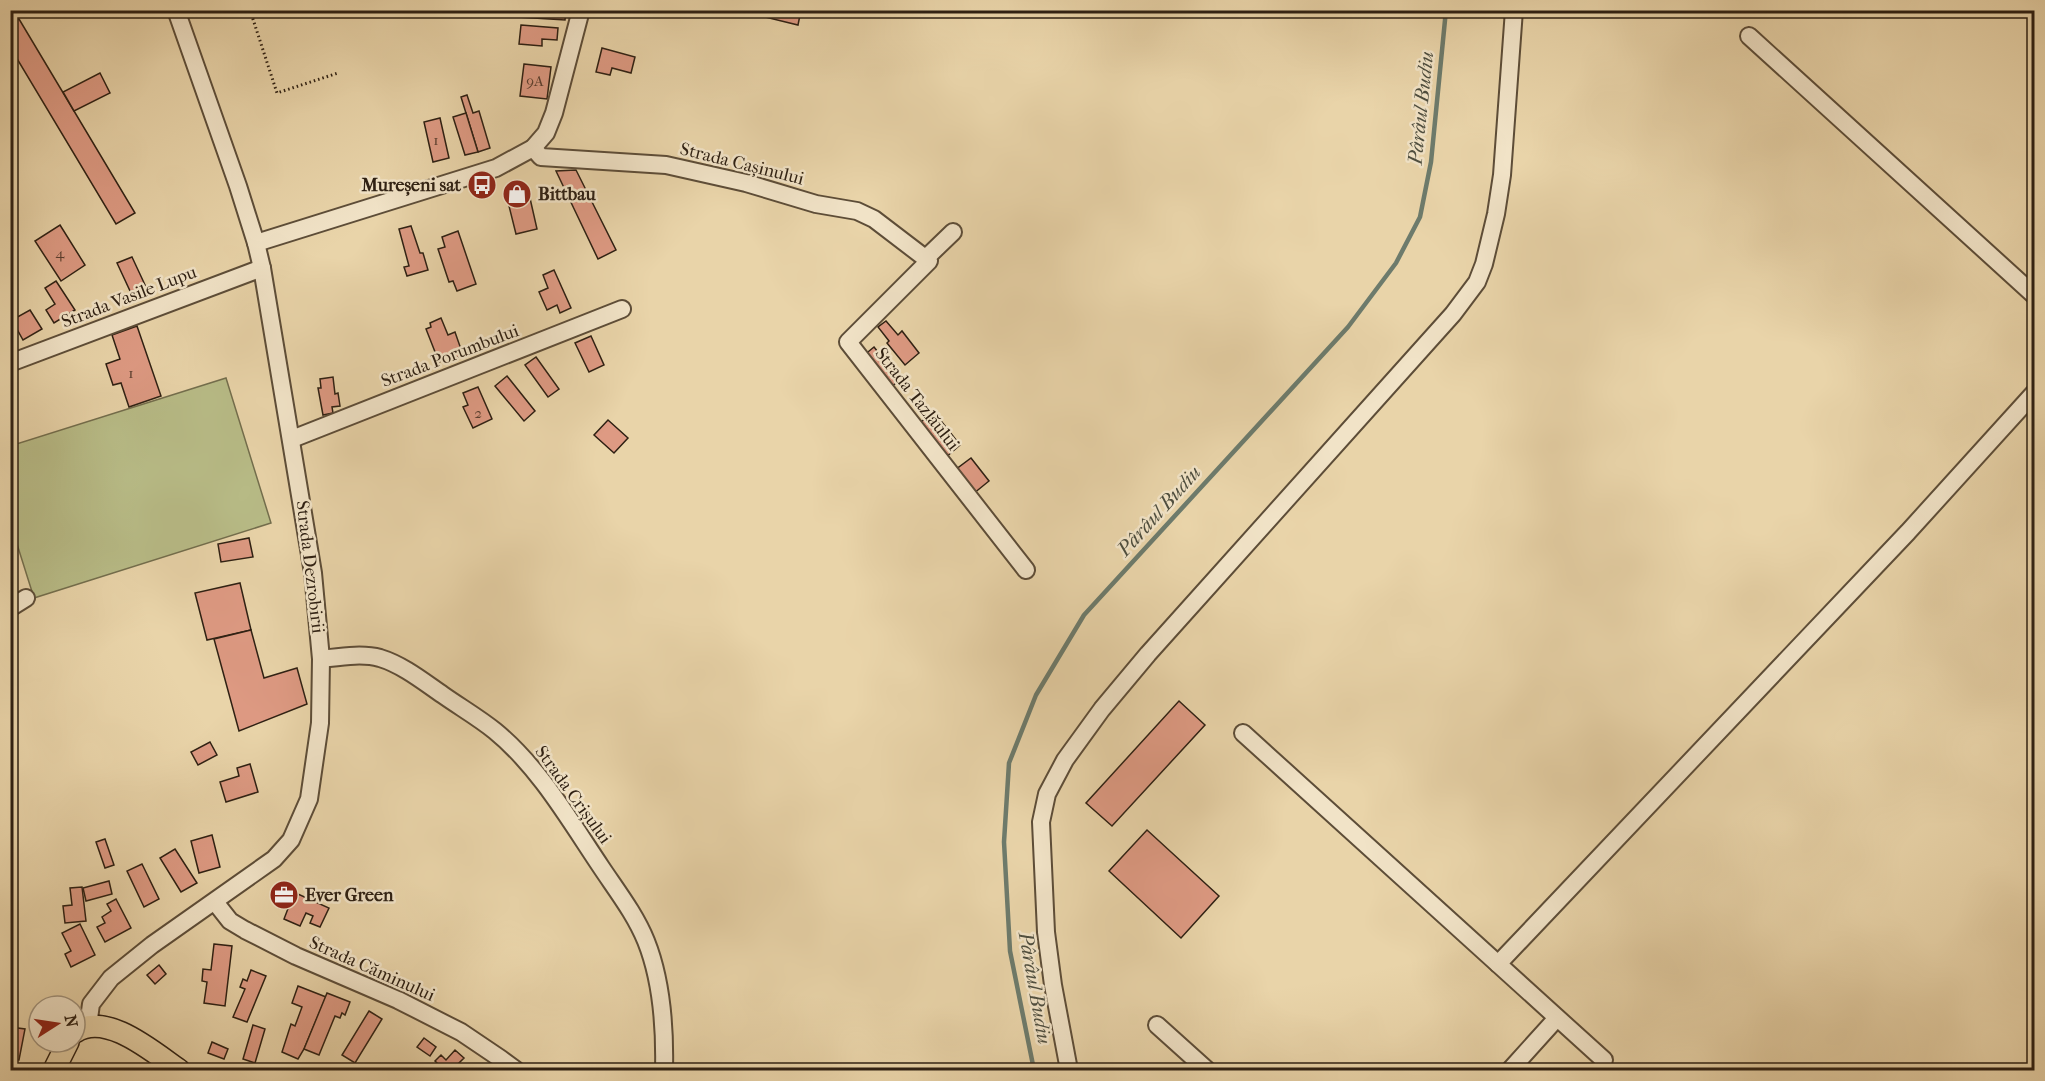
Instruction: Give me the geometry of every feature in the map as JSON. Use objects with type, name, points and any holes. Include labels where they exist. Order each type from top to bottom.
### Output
[{"type":"main road","points":[[87,1028],[104,1026],[117,1030],[179,1071]]},
{"type":"main road","points":[[54,1071],[62,1054]]},
{"type":"street","name":"Strada Dezrobirii","points":[[87,1015],[91,1005],[111,978],[152,945],[274,859],[291,840],[309,799],[320,723],[321,660],[314,577],[262,268],[256,243],[176,10]]},
{"type":"street","points":[[256,243],[496,168],[533,148],[546,133],[554,113],[581,10]]},
{"type":"street","points":[[1069,1071],[1046,932],[1041,822],[1047,794],[1065,760],[1102,709],[1453,314],[1477,282],[1488,251],[1502,175],[1514,10]]},
{"type":"street","points":[[1749,36],[2034,295]]},
{"type":"street","name":"Strada Cașinului","points":[[533,148],[541,157],[666,165],[746,183],[816,204],[857,212],[874,219],[927,260]]},
{"type":"street","points":[[927,260],[953,232]]},
{"type":"street","name":"Strada Tazlăului","points":[[927,260],[848,342],[1026,570]]},
{"type":"street","name":"Strada Vasile Lupu","points":[[10,363],[262,268]]},
{"type":"street","name":"Strada Porumbului","points":[[292,439],[622,309]]},
{"type":"street","points":[[1498,964],[1900,541],[2034,393]]},
{"type":"street","points":[[10,608],[27,598]]},
{"type":"street","name":"Strada Crișului","points":[[321,660],[340,657],[378,658],[393,663],[495,731],[520,755],[588,848],[646,940],[655,971],[665,1033],[664,1071]]},
{"type":"street","points":[[1243,733],[1604,1060]]},
{"type":"street","name":"Strada Căminului","points":[[215,902],[230,921],[245,930],[296,956],[398,1000],[461,1032],[516,1071]]},
{"type":"street","points":[[1510,1071],[1557,1018]]},
{"type":"street","points":[[1157,1025],[1207,1071]]},
{"type":"path","points":[[250,10],[277,93],[338,73]]},
{"type":"green space","points":[[226,378],[271,523],[34,598],[11,525],[10,446]]},
{"type":"building","points":[[518,10],[566,10],[565,20],[518,17]]},
{"type":"building","points":[[737,10],[801,10],[798,25]]},
{"type":"building","points":[[19,19],[135,213],[116,224],[10,47],[10,25]]},
{"type":"building","points":[[521,25],[558,28],[557,40],[542,39],[542,46],[519,44]]},
{"type":"building","points":[[602,48],[635,57],[631,73],[612,68],[610,75],[596,72]]},
{"type":"building","points":[[524,64],[551,67],[547,99],[520,96]]},
{"type":"building","points":[[100,73],[110,93],[74,111],[63,92]]},
{"type":"building","points":[[467,95],[473,113],[479,111],[490,148],[478,152],[461,97]]},
{"type":"building","points":[[466,113],[478,152],[465,155],[453,117]]},
{"type":"building","points":[[440,118],[449,158],[433,162],[424,122]]},
{"type":"building","points":[[576,170],[616,250],[598,259],[556,171]]},
{"type":"building","points":[[527,185],[537,229],[516,234],[505,190]]},
{"type":"building","points":[[60,225],[85,265],[61,281],[35,241]]},
{"type":"building","points":[[411,226],[428,270],[407,276],[404,267],[409,266],[399,229]]},
{"type":"building","points":[[458,231],[476,284],[457,291],[453,281],[449,282],[438,249],[445,247],[442,237]]},
{"type":"building","points":[[132,257],[146,287],[131,293],[117,263]]},
{"type":"building","points":[[554,270],[571,308],[560,313],[557,305],[547,310],[539,292],[548,288],[543,275]]},
{"type":"building","points":[[56,281],[75,310],[54,323],[46,310],[55,304],[45,288]]},
{"type":"building","points":[[30,310],[42,329],[23,340],[12,320]]},
{"type":"building","points":[[441,318],[448,335],[455,332],[463,355],[445,363],[444,360],[439,362],[426,329],[431,327],[430,323]]},
{"type":"building","points":[[886,321],[898,335],[902,331],[919,353],[905,365],[887,343],[889,341],[878,327]]},
{"type":"building","points":[[137,326],[161,396],[129,407],[121,383],[113,385],[106,364],[120,359],[112,335]]},
{"type":"building","points":[[591,336],[604,365],[589,372],[575,343]]},
{"type":"building","points":[[874,347],[900,380],[888,389],[863,356]]},
{"type":"building","points":[[536,357],[559,389],[548,397],[525,365]]},
{"type":"building","points":[[507,376],[535,411],[524,421],[495,386]]},
{"type":"building","points":[[333,377],[335,394],[338,393],[340,406],[332,407],[333,413],[323,415],[318,388],[321,388],[320,379]]},
{"type":"building","points":[[478,387],[492,419],[473,428],[463,407],[468,405],[463,393]]},
{"type":"building","points":[[934,412],[960,445],[944,459],[917,425]]},
{"type":"building","points":[[608,420],[628,438],[614,453],[594,435]]},
{"type":"building","points":[[971,458],[989,481],[973,494],[955,470]]},
{"type":"building","points":[[249,538],[253,557],[221,562],[218,544]]},
{"type":"building","points":[[240,583],[251,630],[207,640],[195,593]]},
{"type":"building","points":[[251,630],[264,678],[297,668],[307,704],[239,731],[214,639]]},
{"type":"building","points":[[1179,701],[1205,725],[1112,826],[1086,803]]},
{"type":"building","points":[[210,742],[217,755],[198,765],[191,752]]},
{"type":"building","points":[[250,764],[258,792],[226,802],[220,782],[239,776],[237,768]]},
{"type":"building","points":[[1147,830],[1219,896],[1181,938],[1109,871]]},
{"type":"building","points":[[212,835],[220,867],[199,873],[191,841]]},
{"type":"building","points":[[105,839],[114,865],[105,868],[96,842]]},
{"type":"building","points":[[175,849],[197,883],[181,892],[160,858]]},
{"type":"building","points":[[142,864],[159,899],[144,907],[127,871]]},
{"type":"building","points":[[109,881],[112,894],[86,901],[83,888]]},
{"type":"building","points":[[278,885],[329,908],[320,927],[310,923],[313,916],[306,913],[300,926],[284,919],[289,906],[272,898]]},
{"type":"building","points":[[82,887],[86,921],[65,923],[63,906],[72,905],[70,888]]},
{"type":"building","points":[[116,899],[131,928],[105,942],[97,927],[105,923],[102,917],[111,911],[107,904]]},
{"type":"building","points":[[80,924],[95,955],[71,967],[65,954],[71,951],[62,933]]},
{"type":"building","points":[[214,944],[232,946],[225,1006],[204,1003],[207,982],[202,981],[203,969],[211,970]]},
{"type":"building","points":[[159,965],[166,974],[155,984],[147,975]]},
{"type":"building","points":[[251,970],[266,976],[247,1022],[233,1017],[245,989],[240,987],[243,979],[247,981]]},
{"type":"building","points":[[298,986],[326,997],[298,1059],[282,1052],[291,1024],[295,1026],[302,1007],[292,1003]]},
{"type":"building","points":[[327,993],[350,1002],[345,1015],[342,1013],[340,1018],[335,1016],[319,1055],[304,1049]]},
{"type":"building","points":[[369,1011],[382,1019],[355,1063],[342,1055]]},
{"type":"building","points":[[253,1025],[265,1029],[255,1063],[243,1059]]},
{"type":"building","points":[[10,1027],[25,1029],[19,1060],[10,1059]]},
{"type":"building","points":[[424,1038],[436,1047],[430,1056],[417,1047]]},
{"type":"building","points":[[212,1042],[228,1049],[224,1059],[208,1053]]},
{"type":"building","points":[[455,1050],[464,1058],[459,1063],[464,1067],[461,1070],[455,1068],[453,1070],[434,1070],[439,1065],[435,1061],[441,1055],[446,1060]]},
{"type":"waterway","name":"Pârâul Budiu","points":[[1034,1070],[1010,951],[1004,842],[1009,763],[1036,695],[1084,615],[1348,327],[1396,263],[1420,217],[1431,162],[1446,10]]},
{"type":"place","name":"Mureșeni sat","points":[[482,185]]},
{"type":"place","name":"Bittbau","points":[[517,194]]},
{"type":"place","name":"Ever Green","points":[[284,895]]}]
